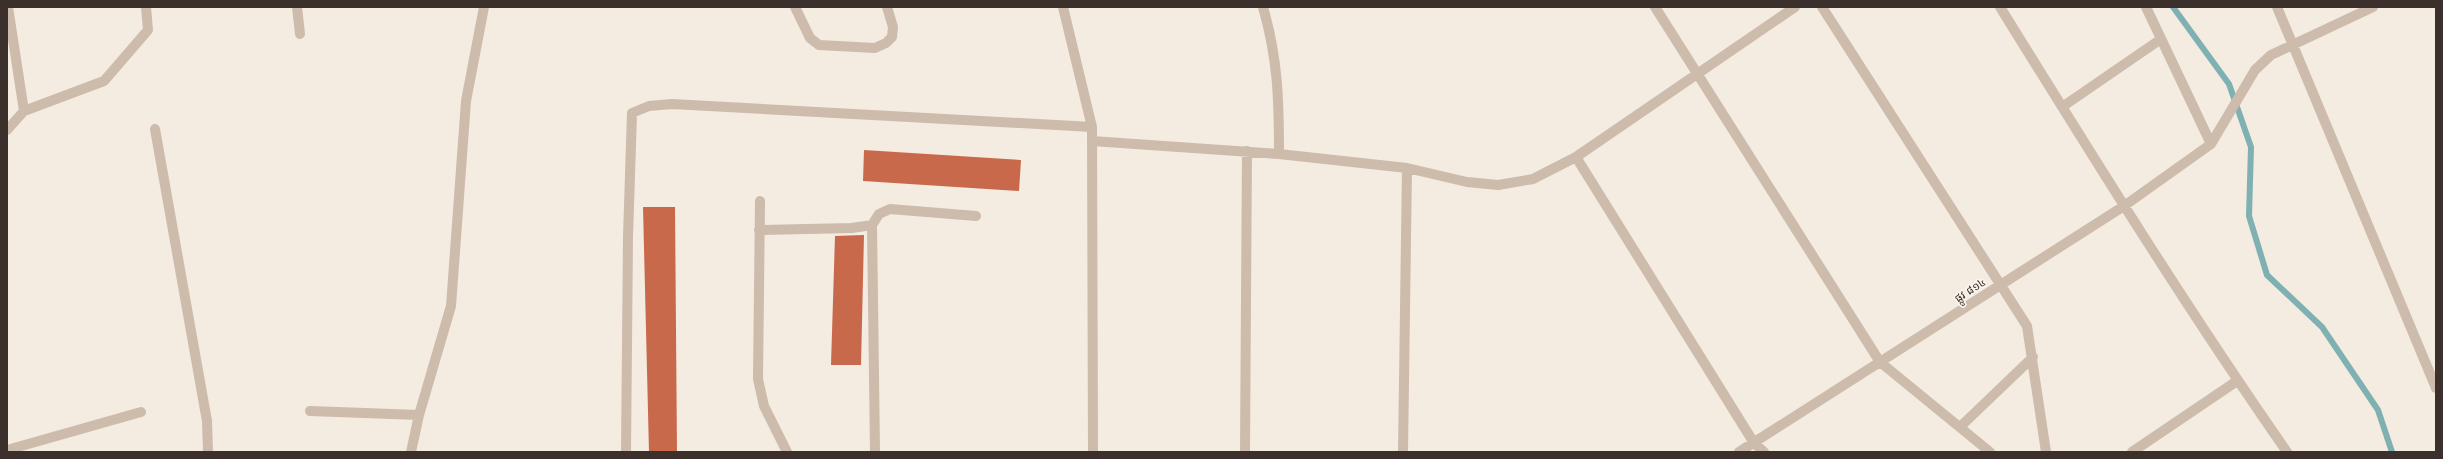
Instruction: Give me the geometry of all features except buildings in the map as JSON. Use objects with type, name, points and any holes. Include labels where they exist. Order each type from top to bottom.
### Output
[{"type":"street","points":[[8,7],[24,111]]},
{"type":"street","points":[[7,130],[24,111],[104,81],[148,30],[146,7]]},
{"type":"street","points":[[297,7],[300,34]]},
{"type":"street","points":[[411,452],[419,415],[451,306],[466,101],[484,7]]},
{"type":"street","points":[[795,7],[810,38],[819,45],[875,48],[886,43],[892,37],[893,27],[887,7]]},
{"type":"street","points":[[1063,7],[1092,127],[1093,452]]},
{"type":"street","points":[[1263,7],[1272,41],[1279,85],[1279,154]]},
{"type":"street","points":[[1655,7],[1880,362],[1990,452]]},
{"type":"street","points":[[1092,141],[1279,154],[1407,168],[1467,182],[1498,185],[1533,179],[1576,157],[1795,7]]},
{"type":"street","points":[[1822,7],[2002,284],[2027,326],[2033,357],[2046,452]]},
{"type":"street","points":[[2000,7],[2124,206],[2237,381],[2286,452]]},
{"type":"street","points":[[2146,7],[2211,144]]},
{"type":"street","points":[[2277,7],[2436,388]]},
{"type":"street","name":"ផ្លូវ ៨១៤","points":[[1739,452],[2124,206],[2211,144],[2255,70],[2271,55],[2292,43],[2373,7]]},
{"type":"street","points":[[2062,107],[2161,39]]},
{"type":"street","points":[[626,452],[628,237],[632,113],[650,106],[672,104],[1092,127]]},
{"type":"street","points":[[156,129],[207,421],[208,452]]},
{"type":"street","points":[[1245,452],[1247,151]]},
{"type":"street","points":[[1576,157],[1754,443],[1764,452]]},
{"type":"street","points":[[1403,452],[1407,168]]},
{"type":"street","points":[[760,201],[758,379],[764,406],[787,452]]},
{"type":"street","points":[[875,452],[872,225],[879,214],[890,209],[976,216]]},
{"type":"street","points":[[759,230],[852,228],[872,225]]},
{"type":"street","points":[[1960,427],[2033,357]]},
{"type":"street","points":[[2132,452],[2237,381]]},
{"type":"street","points":[[310,411],[419,415]]},
{"type":"street","points":[[7,450],[141,412]]},
{"type":"waterway","points":[[2173,7],[2229,84],[2251,147],[2249,216],[2267,275],[2322,327],[2378,410],[2392,452]]}]
